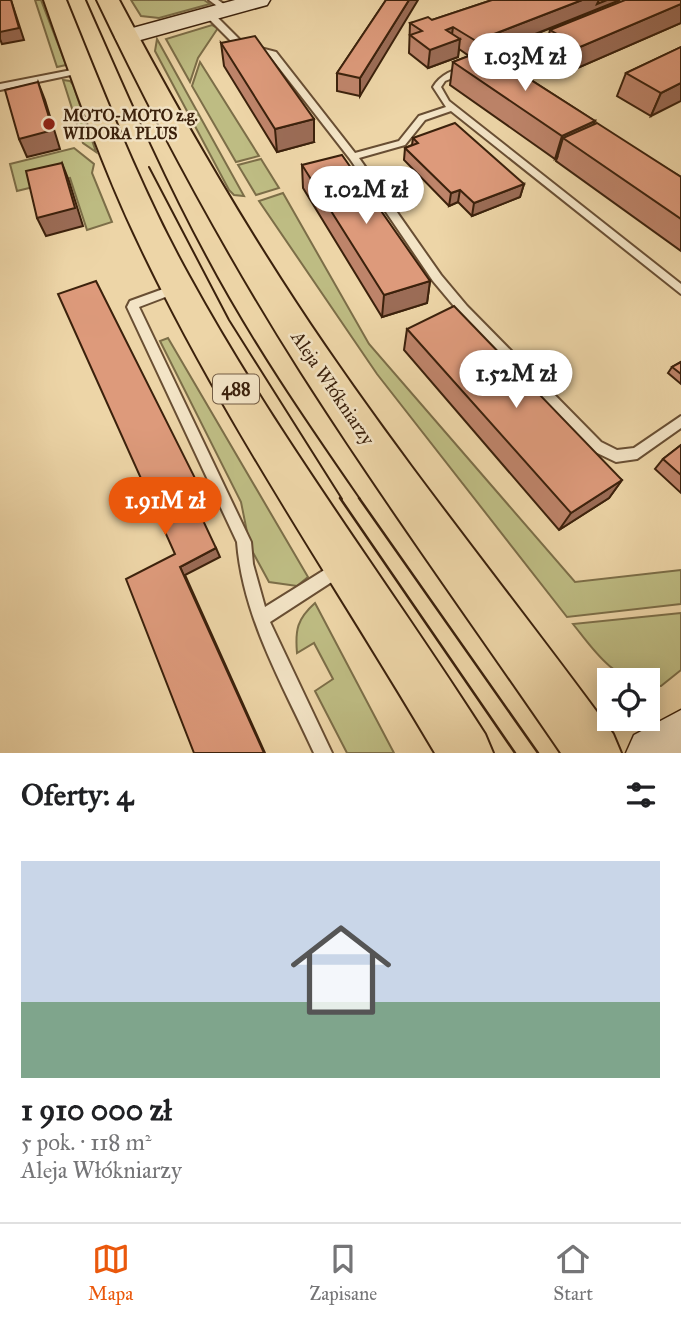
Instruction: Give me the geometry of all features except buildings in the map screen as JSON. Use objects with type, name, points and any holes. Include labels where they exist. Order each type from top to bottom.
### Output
[{"type":"main road","name":"488","points":[[55,0],[126,182],[178,288],[255,422],[466,753]]},
{"type":"main road","name":"Aleja Włókniarzy","points":[[108,0],[227,219],[344,407],[594,753]]},
{"type":"street","points":[[126,37],[217,8],[259,0]]},
{"type":"street","points":[[652,753],[681,736]]},
{"type":"lane","points":[[217,8],[237,42],[273,54],[353,157],[437,278],[463,309],[596,446],[616,456],[637,453],[681,421]]},
{"type":"lane","points":[[573,32],[442,79],[437,87],[439,94],[681,290]]},
{"type":"lane","points":[[0,87],[82,69]]},
{"type":"lane","points":[[353,157],[402,142],[422,118],[453,108]]},
{"type":"lane","points":[[178,288],[142,300],[133,307],[244,542],[246,564],[260,619],[323,753]]},
{"type":"lane","points":[[260,619],[347,564]]},
{"type":"lane","points":[[438,706],[445,753]]},
{"type":"shaded area","points":[[35,0],[41,0],[66,65],[57,67]]},
{"type":"shaded area","points":[[131,0],[204,0],[210,4],[159,18],[141,16]]},
{"type":"shaded area","points":[[212,25],[218,28],[198,58],[190,82],[166,39]]},
{"type":"shaded area","points":[[157,39],[244,196],[234,195],[229,190],[155,51]]},
{"type":"shaded area","points":[[200,62],[259,156],[236,162],[192,86]]},
{"type":"shaded area","points":[[63,80],[70,81],[73,85],[96,152],[83,143]]},
{"type":"shaded area","points":[[74,148],[94,164],[92,173],[112,222],[87,230],[70,178],[17,191],[10,164]]},
{"type":"shaded area","points":[[261,159],[279,188],[256,195],[238,165]]},
{"type":"shaded area","points":[[283,193],[369,344],[575,582],[681,570],[681,604],[567,617],[377,374],[259,201]]},
{"type":"shaded area","points":[[168,338],[308,577],[297,586],[269,582],[250,547],[241,502],[160,341]]},
{"type":"shaded area","points":[[315,603],[394,753],[347,753],[315,691],[333,679],[314,643],[297,653],[298,625]]},
{"type":"shaded area","points":[[681,613],[681,670],[661,686],[660,668],[612,668],[573,624]]},
{"type":"tram line","points":[[86,0],[158,161],[223,288],[280,380],[360,499]]},
{"type":"tram line","points":[[149,167],[229,320],[342,499]]},
{"type":"tram line","points":[[340,498],[515,753]]},
{"type":"tram line","points":[[359,498],[538,753]]},
{"type":"place","name":"MOTO-MOTO z.g. WIDORA PLUS","points":[[49,124]]}]
